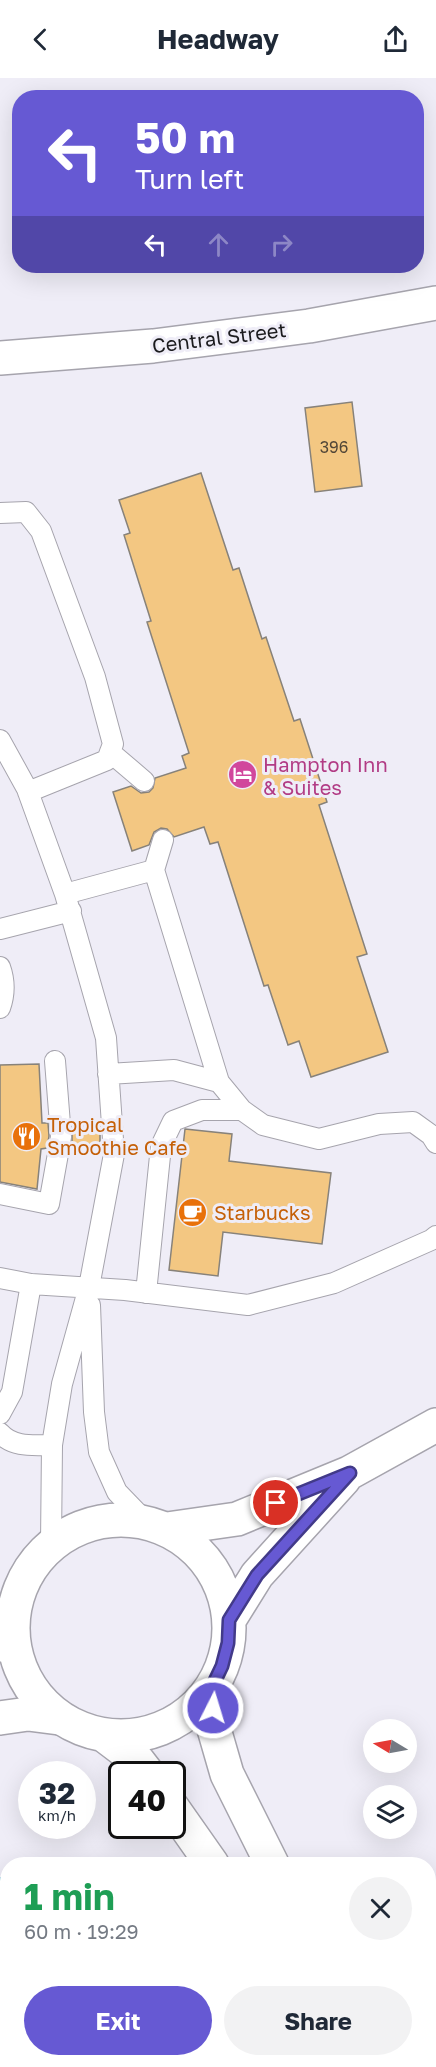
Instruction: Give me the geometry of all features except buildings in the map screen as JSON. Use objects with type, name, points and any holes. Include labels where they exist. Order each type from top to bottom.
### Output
[{"type":"street","name":"Central Street","points":[[0,358],[153,345],[290,329],[436,303]]},
{"type":"street","points":[[155,1525],[187,1541],[203,1557],[216,1576],[225,1597],[229,1620],[228,1643],[222,1666],[212,1687],[198,1704],[178,1720],[155,1731],[131,1736],[105,1736],[81,1730],[59,1718],[40,1701],[25,1681],[6,1639],[21,1584],[34,1563],[51,1544],[72,1531],[95,1522],[120,1519],[155,1525],[234,1520],[350,1473],[436,1425]]},
{"type":"street","points":[[229,1620],[257,1575],[350,1473]]},
{"type":"street","points":[[212,1687],[214,1729],[227,1774],[268,1857]]},
{"type":"street","points":[[0,1718],[28,1714],[59,1718]]},
{"type":"street","points":[[105,1736],[138,1761]]},
{"type":"street","points":[[186,1827],[207,1857]]},
{"type":"lane","points":[[0,513],[26,512],[41,531],[95,677],[113,744],[107,760],[28,792]]},
{"type":"lane","points":[[0,740],[28,792],[68,903],[106,1038],[114,1154],[89,1287],[62,1384],[52,1445],[51,1544]]},
{"type":"lane","points":[[110,752],[144,782]]},
{"type":"lane","points":[[163,840],[154,870],[219,1082],[242,1110],[263,1125],[319,1139],[379,1124],[413,1122],[431,1135],[436,1143]]},
{"type":"lane","points":[[0,929],[154,870]]},
{"type":"lane","points":[[0,967],[4,978],[4,996],[0,1008]]},
{"type":"lane","points":[[0,1194],[49,1204],[61,1137],[55,1060]]},
{"type":"lane","points":[[108,1074],[174,1070],[219,1082]]},
{"type":"lane","points":[[146,1293],[161,1146],[173,1121],[202,1110],[242,1110]]},
{"type":"lane","points":[[0,1278],[31,1284],[89,1287],[248,1305],[334,1283],[436,1236]]},
{"type":"lane","points":[[0,1414],[12,1392],[31,1284]]},
{"type":"lane","points":[[89,1287],[94,1412],[99,1452],[117,1492],[155,1525]]},
{"type":"lane","points":[[0,1433],[5,1439],[22,1444],[52,1445]]},
{"type":"place","name":"Hampton Inn & Suites","points":[[242,775]]},
{"type":"place","name":"Tropical Smoothie Cafe","points":[[26,1136]]},
{"type":"place","name":"Starbucks","points":[[193,1212]]},
{"type":"route","points":[[213,1708],[212,1687],[222,1666],[228,1643],[229,1620],[257,1575],[350,1473],[276,1503]]}]
